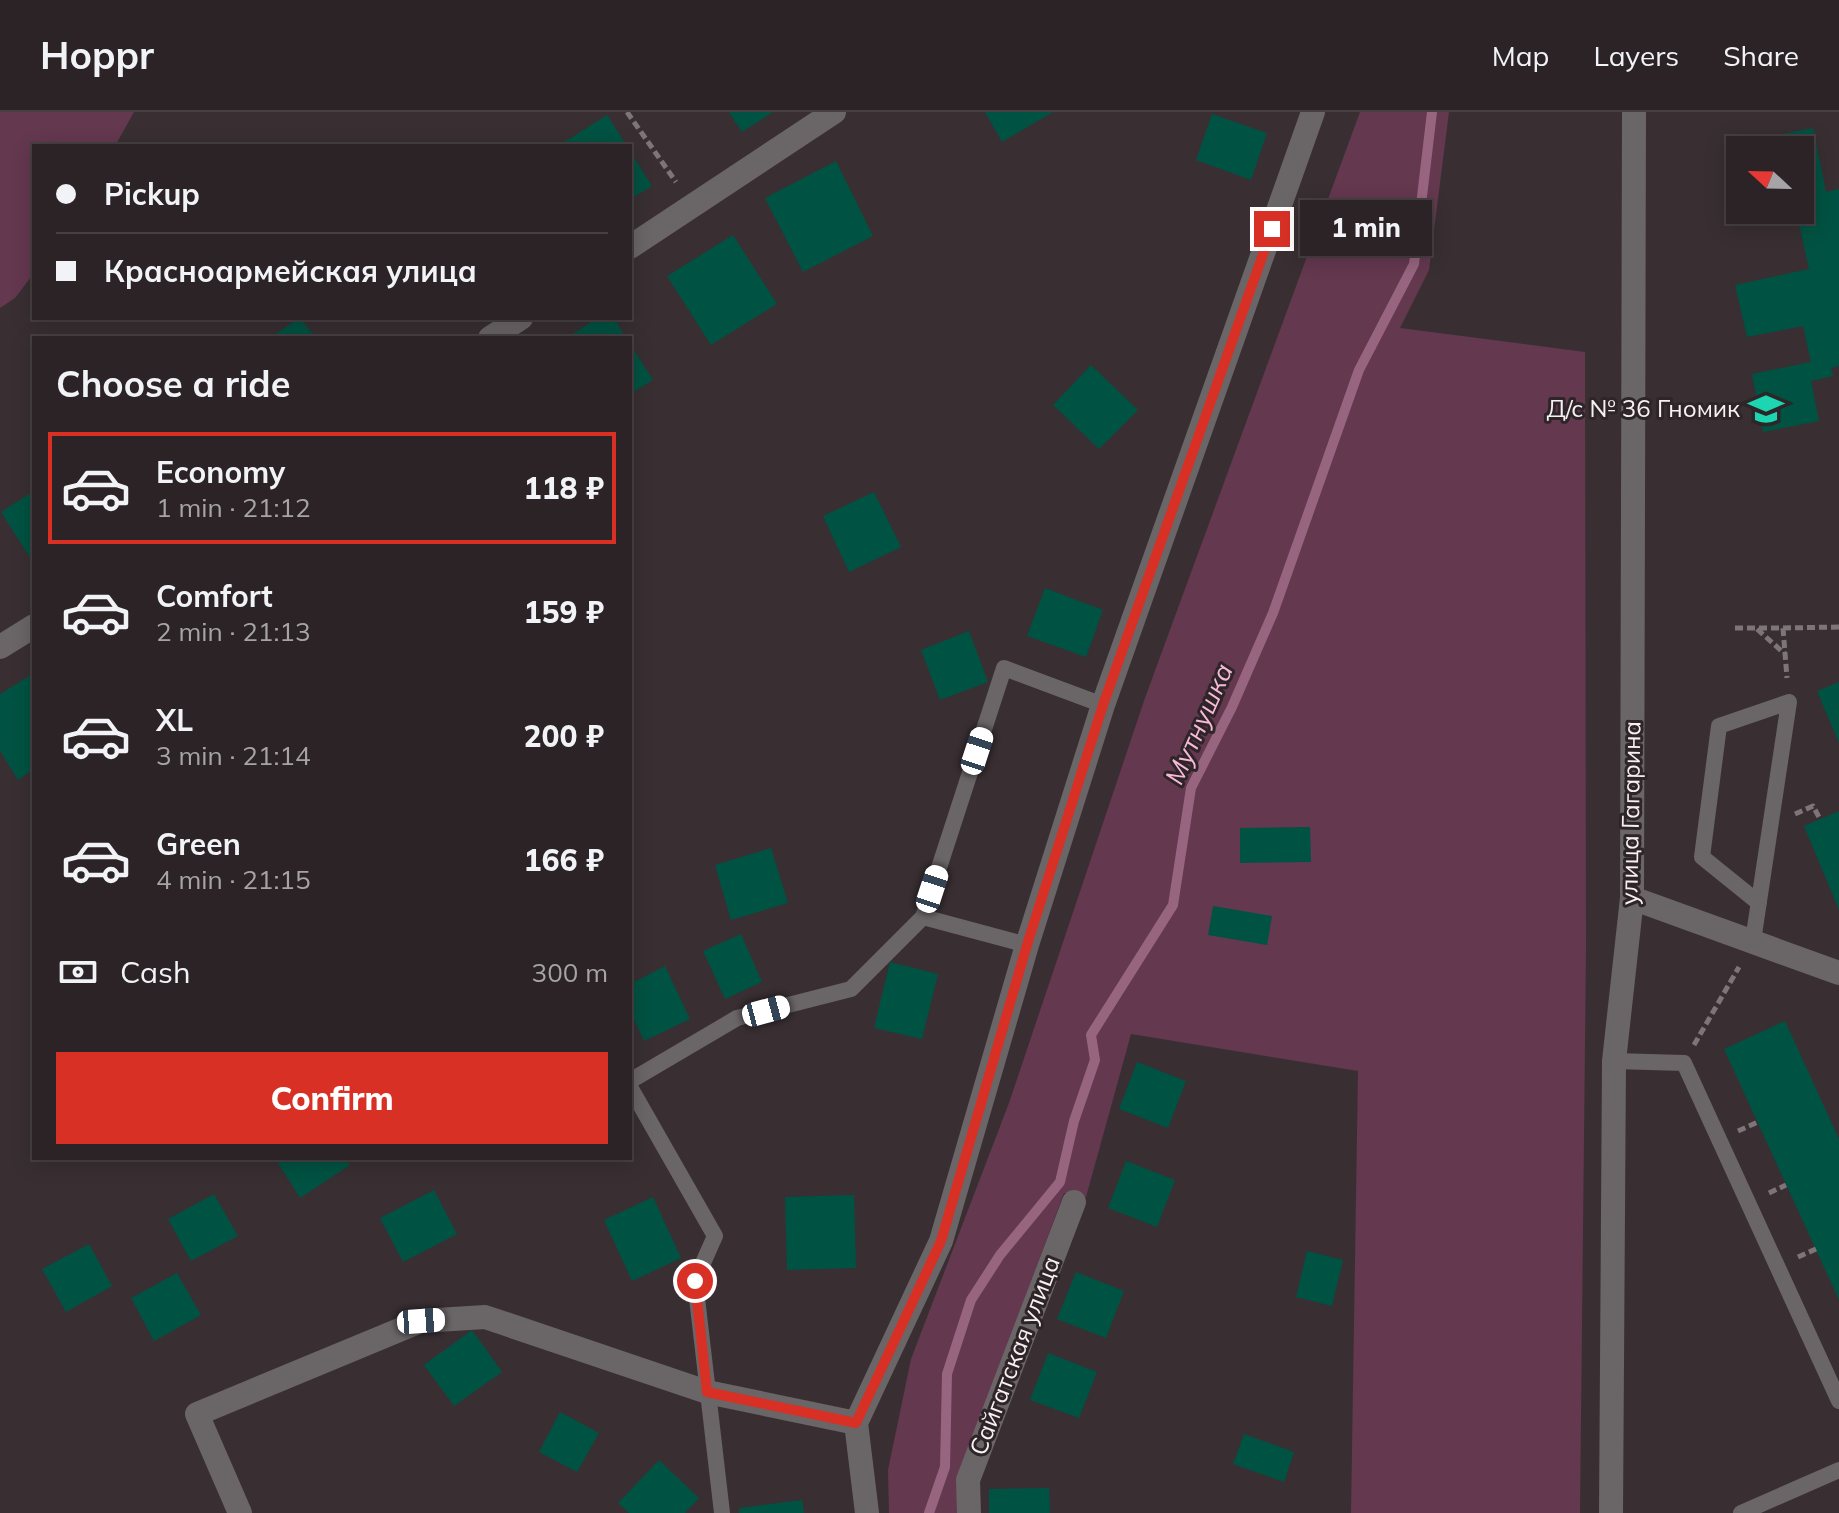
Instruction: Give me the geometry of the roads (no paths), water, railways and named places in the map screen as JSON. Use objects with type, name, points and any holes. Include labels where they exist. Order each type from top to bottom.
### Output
[{"type":"street","points":[[632,246],[834,112]]},
{"type":"street","points":[[867,1513],[856,1423],[941,1241],[1027,945],[1103,705],[1313,112]]},
{"type":"street","name":"улица Гагарина","points":[[1611,1513],[1614,1061],[1632,898],[1634,112]]},
{"type":"street","points":[[493,336],[518,320]]},
{"type":"street","points":[[0,647],[32,627]]},
{"type":"street","points":[[1632,898],[1839,973]]},
{"type":"street","name":"Сайгатская улица","points":[[969,1513],[968,1480],[1074,1202]]},
{"type":"street","points":[[240,1513],[197,1414],[421,1321],[485,1317],[707,1392],[856,1423]]},
{"type":"lane","points":[[632,1083],[737,1018],[851,989],[923,917],[1004,668],[1103,705]]},
{"type":"lane","points":[[1753,941],[1759,903],[1789,702],[1719,726],[1702,857],[1759,903]]},
{"type":"lane","points":[[923,917],[1027,945]]},
{"type":"lane","points":[[1614,1061],[1684,1063],[1839,1401]]},
{"type":"lane","points":[[632,1088],[715,1236],[695,1281],[722,1513]]},
{"type":"lane","points":[[1741,1513],[1839,1470]]},
{"type":"waterway","name":"Мутнушка","points":[[929,1513],[945,1467],[947,1374],[971,1300],[1000,1255],[1060,1182],[1074,1121],[1095,1060],[1091,1035],[1173,905],[1191,788],[1232,707],[1273,613],[1359,370],[1414,264],[1432,112]]},
{"type":"place","name":"Д/с № 36 Гномик","points":[[1766,409]]}]
